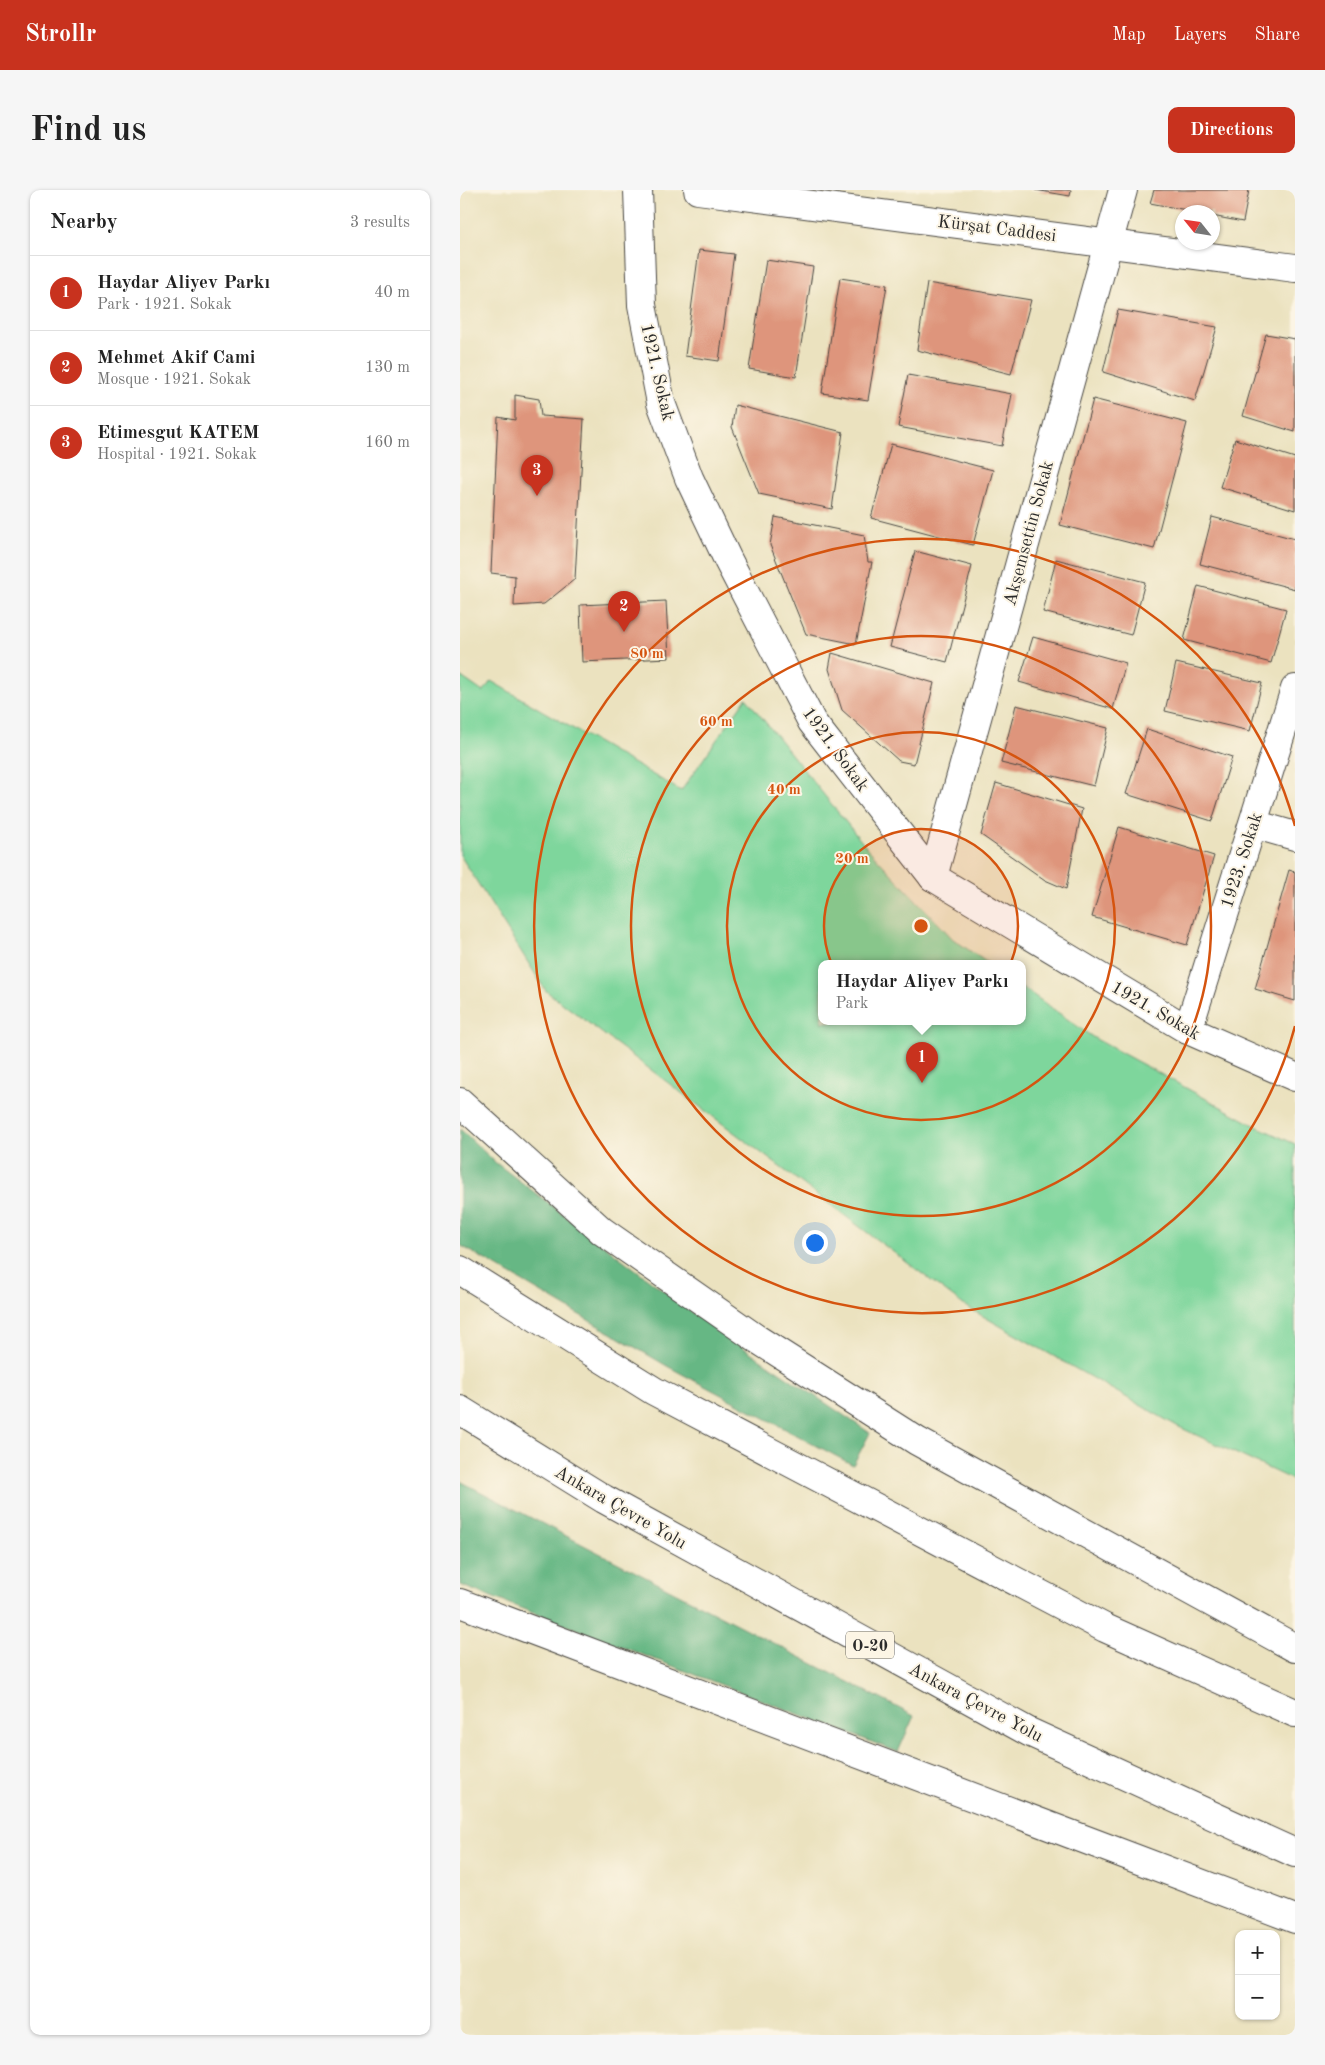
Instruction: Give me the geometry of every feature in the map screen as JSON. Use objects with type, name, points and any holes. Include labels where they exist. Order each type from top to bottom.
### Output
[{"type":"main road","name":"1921. Sokak","points":[[638,190],[642,304],[661,403],[689,478],[728,560],[812,722],[933,876],[1188,1030],[1295,1077]]},
{"type":"main road","name":"Kürşat Caddesi","points":[[698,190],[1295,268]]},
{"type":"main road","name":"Akşemsettin Sokak","points":[[933,876],[1124,190]]},
{"type":"main road","name":"1923. Sokak","points":[[1188,1030],[1295,689]]},
{"type":"main road","points":[[1253,824],[1295,836]]},
{"type":"main road","points":[[460,1102],[602,1231],[757,1339],[917,1440],[1295,1648]]},
{"type":"main road","points":[[460,1270],[654,1391],[1105,1628],[1295,1713]]},
{"type":"main road","name":"Ankara Çevre Yolu","points":[[460,1410],[604,1499],[1029,1732],[1295,1853]]},
{"type":"main road","points":[[460,1603],[1295,1919]]},
{"type":"green space","points":[[460,676],[483,692],[491,681],[681,791],[746,698],[866,847],[953,939],[983,960],[818,960],[818,1025],[1026,1025],[1026,990],[1094,1038],[1258,1127],[1295,1144],[1295,1481],[1177,1426],[965,1306],[546,991],[460,855]]},
{"type":"green space","points":[[460,1129],[496,1163],[698,1317],[870,1433],[853,1465],[667,1366],[460,1245]]},
{"type":"green space","points":[[460,1481],[914,1716],[898,1752],[460,1585]]},
{"type":"building","points":[[1035,190],[1071,190],[1070,196]]},
{"type":"building","points":[[1154,190],[1249,190],[1243,222],[1220,218],[1220,205],[1175,205],[1175,208],[1150,203]]},
{"type":"building","points":[[699,250],[734,254],[719,361],[685,356]]},
{"type":"building","points":[[766,260],[813,267],[796,377],[749,369]]},
{"type":"building","points":[[840,278],[887,285],[868,400],[822,393]]},
{"type":"building","points":[[927,283],[1031,300],[1011,374],[917,350]]},
{"type":"building","points":[[1118,310],[1217,327],[1195,401],[1103,372]]},
{"type":"building","points":[[1266,334],[1295,339],[1295,432],[1243,416]]},
{"type":"building","points":[[908,375],[1012,394],[1002,446],[898,427]]},
{"type":"building","points":[[515,395],[539,399],[541,416],[584,419],[575,579],[544,604],[514,606],[515,576],[491,573],[498,417],[515,420]]},
{"type":"building","points":[[1093,399],[1187,423],[1154,549],[1060,525]]},
{"type":"building","points":[[735,405],[843,432],[832,509],[759,494],[732,427]]},
{"type":"building","points":[[1235,439],[1295,458],[1295,510],[1220,487]]},
{"type":"building","points":[[891,444],[993,470],[973,545],[871,518]]},
{"type":"building","points":[[775,517],[864,535],[868,562],[872,562],[856,644],[806,634],[770,545]]},
{"type":"building","points":[[1212,517],[1295,539],[1295,589],[1200,564]]},
{"type":"building","points":[[915,551],[972,566],[947,662],[890,647]]},
{"type":"building","points":[[1056,559],[1145,582],[1131,635],[1043,612]]},
{"type":"building","points":[[1198,586],[1286,609],[1271,663],[1184,640]]},
{"type":"building","points":[[666,601],[669,658],[582,662],[580,605]]},
{"type":"building","points":[[1033,637],[1126,663],[1113,709],[1019,682]]},
{"type":"building","points":[[832,653],[934,683],[914,764],[899,761],[842,710],[829,669]]},
{"type":"building","points":[[1176,663],[1262,683],[1250,731],[1165,711]]},
{"type":"building","points":[[1016,705],[1108,728],[1094,786],[1001,763]]},
{"type":"building","points":[[1147,729],[1232,757],[1212,821],[1126,794]]},
{"type":"building","points":[[996,783],[1082,809],[1066,889],[1045,880],[981,835]]},
{"type":"building","points":[[1119,827],[1214,856],[1187,945],[1092,917]]},
{"type":"building","points":[[1289,870],[1295,872],[1295,1001],[1255,989]]},
{"type":"place","name":"Etimesgut KATEM","points":[[537,496]]},
{"type":"place","name":"Mehmet Akif Cami","points":[[624,632]]},
{"type":"place","name":"Haydar Aliyev Parkı","points":[[922,1083]]}]
